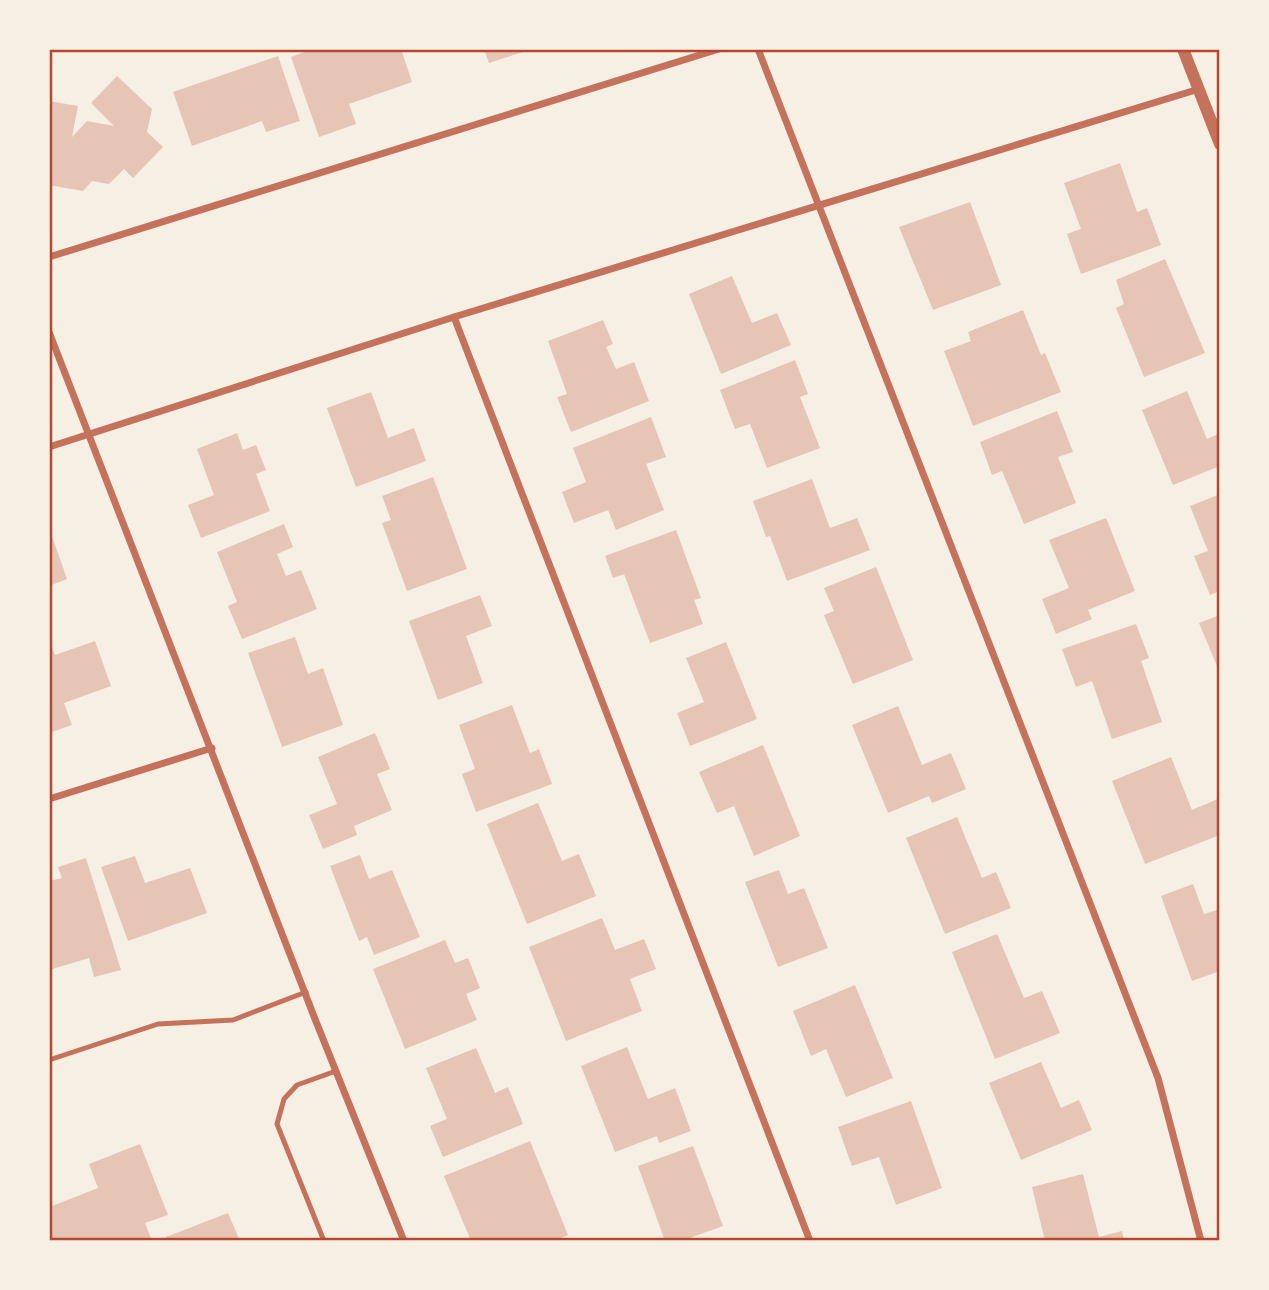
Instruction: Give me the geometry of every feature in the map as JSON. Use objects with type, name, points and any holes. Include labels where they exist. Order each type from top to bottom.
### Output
[{"type":"street","points":[[49,257],[719,49]]},
{"type":"street","points":[[758,49],[1158,1078],[1201,1241]]},
{"type":"street","points":[[1183,49],[1220,144]]},
{"type":"street","points":[[49,447],[454,317],[1199,89]]},
{"type":"street","points":[[454,317],[810,1241]]},
{"type":"street","points":[[49,332],[335,1071],[404,1241]]},
{"type":"street","points":[[49,799],[212,748]]},
{"type":"lane","points":[[49,1060],[158,1024],[233,1020],[306,992]]},
{"type":"lane","points":[[324,1241],[277,1124],[284,1099],[297,1085],[335,1071]]},
{"type":"building","points":[[313,49],[401,49],[412,82],[349,104],[356,124],[319,137],[291,57]]},
{"type":"building","points":[[484,49],[522,49],[523,52],[489,63]]},
{"type":"building","points":[[278,56],[300,121],[266,132],[262,121],[192,146],[173,92]]},
{"type":"building","points":[[117,76],[152,109],[147,132],[163,147],[133,178],[124,169],[109,184],[92,181],[83,191],[49,185],[49,101],[78,106],[72,137],[87,121],[114,126],[91,103]]},
{"type":"building","points":[[1120,163],[1137,212],[1147,208],[1161,245],[1081,274],[1067,234],[1081,229],[1064,183]]},
{"type":"building","points":[[970,202],[1001,285],[933,310],[899,227]]},
{"type":"building","points":[[1165,259],[1205,353],[1144,377],[1116,308],[1124,304],[1116,280]]},
{"type":"building","points":[[732,276],[752,323],[777,313],[791,345],[721,374],[689,294]]},
{"type":"building","points":[[1023,310],[1041,355],[1045,353],[1061,392],[973,426],[944,351],[971,341],[968,332]]},
{"type":"building","points":[[603,320],[613,344],[606,347],[616,369],[634,362],[649,401],[571,432],[557,397],[567,394],[548,341]]},
{"type":"building","points":[[795,360],[808,394],[800,397],[820,448],[767,468],[750,424],[735,429],[720,390]]},
{"type":"building","points":[[1187,391],[1207,439],[1220,433],[1220,466],[1173,485],[1142,410]]},
{"type":"building","points":[[371,392],[388,438],[414,428],[426,461],[356,487],[327,408]]},
{"type":"building","points":[[1057,411],[1073,452],[1058,457],[1076,503],[1024,524],[1002,471],[992,475],[980,442]]},
{"type":"building","points":[[651,417],[666,457],[646,464],[664,510],[616,530],[608,510],[574,523],[562,492],[586,482],[573,448]]},
{"type":"building","points":[[237,433],[243,450],[256,445],[266,470],[256,474],[270,511],[201,538],[188,505],[214,495],[197,449]]},
{"type":"building","points":[[433,477],[467,569],[407,591],[382,523],[391,520],[382,496]]},
{"type":"building","points":[[812,479],[830,528],[857,518],[870,550],[787,581],[770,536],[766,537],[753,501]]},
{"type":"building","points":[[1220,494],[1220,591],[1210,595],[1194,556],[1208,551],[1190,506]]},
{"type":"building","points":[[1106,518],[1135,591],[1088,610],[1092,619],[1056,634],[1042,599],[1069,588],[1049,540]]},
{"type":"building","points":[[284,524],[293,547],[277,554],[286,576],[301,570],[317,609],[242,639],[228,606],[237,602],[217,552]]},
{"type":"building","points":[[676,530],[701,598],[694,600],[703,624],[650,643],[624,574],[613,578],[605,556]]},
{"type":"building","points":[[52,536],[67,579],[49,586],[49,537]]},
{"type":"building","points":[[876,567],[913,660],[853,684],[824,615],[834,611],[824,588]]},
{"type":"building","points":[[480,595],[492,626],[466,636],[483,683],[438,700],[409,621]]},
{"type":"building","points":[[1220,615],[1220,673],[1199,623]]},
{"type":"building","points":[[1136,624],[1149,658],[1141,661],[1162,722],[1112,739],[1092,681],[1076,687],[1062,649]]},
{"type":"building","points":[[295,637],[308,674],[323,668],[343,725],[282,747],[248,653]]},
{"type":"building","points":[[49,640],[55,655],[95,641],[111,686],[64,703],[72,725],[49,733]]},
{"type":"building","points":[[726,642],[757,719],[690,746],[677,713],[704,702],[686,658]]},
{"type":"building","points":[[512,705],[530,753],[539,749],[552,784],[476,812],[462,774],[475,769],[459,725]]},
{"type":"building","points":[[898,706],[922,765],[951,753],[966,789],[932,803],[929,796],[888,813],[852,725]]},
{"type":"building","points":[[375,733],[390,769],[377,774],[392,810],[354,826],[357,835],[323,849],[309,815],[337,804],[318,757]]},
{"type":"building","points":[[763,745],[800,836],[754,856],[734,806],[717,813],[699,772]]},
{"type":"building","points":[[1171,757],[1192,810],[1220,798],[1220,835],[1145,864],[1112,781]]},
{"type":"building","points":[[538,803],[562,861],[579,854],[596,896],[527,924],[487,824]]},
{"type":"building","points":[[957,817],[982,878],[996,872],[1011,908],[945,934],[906,838]]},
{"type":"building","points":[[360,855],[369,879],[392,870],[420,937],[374,955],[367,937],[359,941],[330,866]]},
{"type":"building","points":[[135,856],[145,883],[190,868],[207,913],[128,941],[101,867]]},
{"type":"building","points":[[86,858],[121,970],[94,977],[89,958],[49,970],[49,881],[62,878],[58,867]]},
{"type":"building","points":[[779,870],[788,894],[804,888],[828,948],[778,967],[745,882]]},
{"type":"building","points":[[1193,884],[1204,914],[1220,909],[1220,971],[1192,981],[1161,896]]},
{"type":"building","points":[[602,918],[615,950],[644,939],[656,969],[630,979],[642,1011],[566,1041],[529,947]]},
{"type":"building","points":[[997,934],[1024,998],[1042,991],[1060,1033],[995,1059],[952,952]]},
{"type":"building","points":[[445,940],[455,963],[468,958],[480,988],[466,994],[477,1020],[405,1049],[373,969]]},
{"type":"building","points":[[855,985],[893,1078],[846,1097],[826,1049],[811,1056],[793,1011]]},
{"type":"building","points":[[627,1047],[648,1099],[675,1088],[691,1131],[659,1143],[657,1136],[615,1152],[581,1066]]},
{"type":"building","points":[[476,1048],[495,1093],[508,1087],[523,1124],[443,1157],[430,1126],[447,1119],[426,1068]]},
{"type":"building","points":[[1041,1062],[1061,1108],[1079,1100],[1092,1130],[1021,1160],[989,1083]]},
{"type":"building","points":[[911,1101],[942,1188],[896,1205],[879,1157],[852,1166],[838,1127]]},
{"type":"building","points":[[530,1141],[568,1235],[553,1241],[471,1241],[444,1176]]},
{"type":"building","points":[[140,1144],[168,1215],[145,1223],[152,1241],[49,1241],[52,1206],[98,1188],[89,1164]]},
{"type":"building","points":[[693,1146],[723,1226],[681,1241],[665,1241],[638,1166]]},
{"type":"building","points":[[1083,1174],[1099,1237],[1122,1231],[1124,1241],[1045,1241],[1032,1187]]},
{"type":"building","points":[[228,1213],[240,1241],[167,1241],[166,1237]]}]
